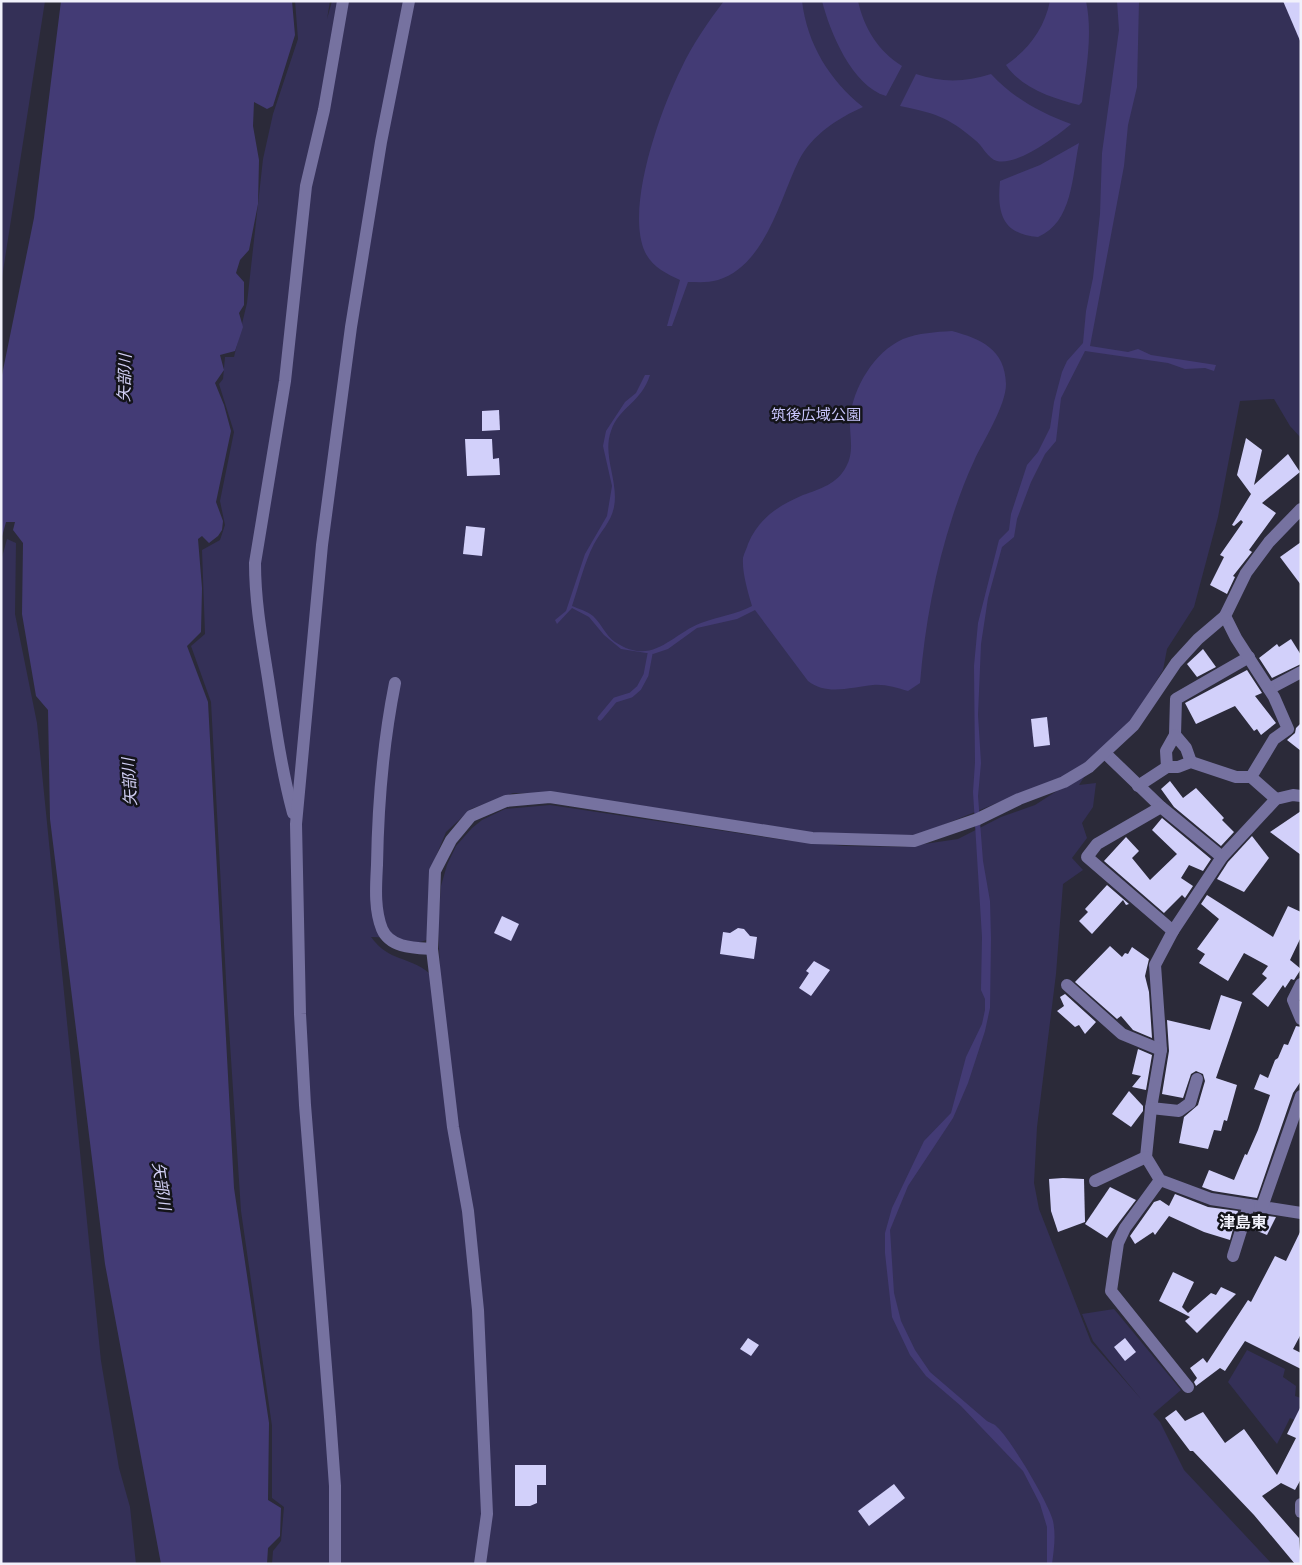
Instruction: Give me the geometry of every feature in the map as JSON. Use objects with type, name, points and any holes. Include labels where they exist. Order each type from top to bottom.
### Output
[{"type":"street","points":[[296,824],[282,771],[255,586],[255,563],[285,381],[306,186],[324,110],[343,1]]},
{"type":"street","points":[[336,1564],[330,1416],[303,1078],[296,824],[322,545],[351,326],[381,142],[409,1]]},
{"type":"street","points":[[480,1564],[487,1514],[478,1310],[468,1211],[454,1126],[432,949],[435,871],[451,840],[471,816],[506,800],[550,797],[812,838],[914,841],[978,819],[1019,799],[1064,782],[1089,766],[1134,725],[1176,664],[1198,639],[1225,616],[1246,573],[1269,542],[1301,508]]},
{"type":"street","points":[[1225,616],[1269,689],[1288,729],[1274,739],[1251,777]]},
{"type":"street","points":[[1167,767],[1166,751],[1175,735],[1176,699],[1249,658]]},
{"type":"street","points":[[1269,689],[1301,672]]},
{"type":"street","points":[[395,683],[383,747],[376,899],[382,930],[393,942],[409,948],[432,949]]},
{"type":"street","points":[[1175,735],[1186,748],[1191,762]]},
{"type":"street","points":[[1105,752],[1161,807],[1222,857]]},
{"type":"street","points":[[1138,786],[1167,767],[1178,767],[1191,762],[1236,777],[1251,777]]},
{"type":"street","points":[[1251,777],[1260,788],[1276,799]]},
{"type":"street","points":[[1301,796],[1293,795],[1276,799],[1222,857],[1173,930],[1155,965],[1161,1050],[1150,1108],[1146,1157],[1160,1180],[1211,1199],[1301,1213]]},
{"type":"street","points":[[1161,807],[1097,844],[1087,857],[1173,930]]},
{"type":"street","points":[[1301,984],[1293,1000],[1301,1019]]},
{"type":"street","points":[[1067,986],[1122,1034],[1161,1050]]},
{"type":"street","points":[[1150,1108],[1179,1111],[1190,1103],[1196,1079]]},
{"type":"street","points":[[1262,1207],[1301,1096]]},
{"type":"street","points":[[1095,1181],[1146,1157]]},
{"type":"street","points":[[1160,1180],[1125,1228],[1118,1244],[1112,1291],[1188,1387]]},
{"type":"street","points":[[1232,1256],[1249,1205]]},
{"type":"street","points":[[1301,1504],[1301,1512]]},
{"type":"green space","points":[[1,1],[45,1],[1,284]]},
{"type":"green space","name":"筑後広域公園","points":[[295,1],[330,1],[327,19],[332,1],[1301,1],[1301,438],[1290,426],[1274,399],[1240,401],[1218,517],[1194,607],[1167,649],[1163,670],[1134,717],[1086,767],[916,836],[816,833],[565,794],[513,793],[471,809],[446,832],[430,871],[428,939],[409,942],[371,937],[385,951],[392,955],[414,964],[429,973],[440,971],[438,925],[441,886],[447,865],[456,846],[472,828],[482,820],[505,809],[550,805],[784,840],[844,846],[904,847],[958,839],[1001,817],[1035,805],[1088,771],[1079,785],[1096,783],[1093,807],[1082,823],[1087,838],[1072,858],[1083,870],[1063,884],[1056,974],[1037,1127],[1034,1183],[1039,1209],[1091,1342],[1141,1399],[1093,1341],[1082,1314],[1114,1309],[1181,1390],[1153,1414],[1160,1422],[1184,1470],[1272,1564],[272,1564],[273,1551],[281,1541],[284,1507],[272,1498],[272,1426],[241,1211],[211,702],[191,646],[205,634],[202,550],[220,540],[225,525],[220,501],[234,432],[219,384],[223,379],[225,357],[234,357],[247,303],[263,159],[273,114],[298,39]]},
{"type":"green space","points":[[7,539],[16,543],[15,614],[37,723],[101,1361],[119,1468],[130,1507],[136,1564],[1,1564],[1,561]]},
{"type":"green space","points":[[1247,1350],[1285,1369],[1283,1377],[1296,1386],[1295,1396],[1301,1398],[1301,1423],[1290,1418],[1277,1444],[1228,1382]]},
{"type":"water","name":"矢部川","points":[[61,1],[292,1],[295,35],[273,106],[267,109],[254,102],[253,126],[259,160],[258,204],[249,250],[240,260],[236,273],[244,282],[244,305],[239,313],[243,327],[235,351],[220,355],[224,370],[215,383],[224,405],[231,431],[216,502],[223,521],[222,530],[209,543],[202,536],[198,539],[202,588],[201,632],[187,646],[208,702],[234,1188],[269,1423],[268,1500],[281,1508],[280,1536],[268,1548],[267,1564],[161,1564],[105,1264],[50,819],[48,710],[36,696],[22,614],[23,543],[13,530],[15,522],[6,522],[1,540],[1,380],[34,218]]},
{"type":"water","points":[[724,1],[802,1],[809,32],[822,60],[840,86],[863,107],[844,116],[826,128],[804,151],[769,229],[760,245],[748,260],[734,272],[718,280],[688,282],[672,326],[667,326],[680,280],[656,266],[645,252],[640,233],[639,211],[642,186],[655,134],[673,87],[695,42]]},
{"type":"water","points":[[822,1],[858,1],[864,20],[873,38],[893,60],[902,66],[886,96],[874,90],[853,70],[837,42]]},
{"type":"water","points":[[1050,1],[1086,1],[1089,26],[1088,52],[1082,102],[1079,105],[1049,96],[1029,86],[1012,73],[1006,65],[1022,52],[1034,38],[1044,21]]},
{"type":"water","points":[[1117,1],[1139,1],[1137,87],[1128,125],[1124,166],[1090,346],[1128,352],[1138,349],[1151,355],[1216,365],[1214,371],[1205,368],[1185,369],[1168,363],[1085,351],[1061,398],[1056,441],[1045,454],[1031,482],[1017,519],[1014,537],[1002,547],[988,598],[981,644],[978,715],[981,763],[978,796],[983,861],[990,901],[990,1008],[985,1031],[968,1083],[953,1118],[908,1186],[890,1230],[894,1293],[901,1321],[915,1350],[930,1372],[987,1421],[996,1426],[1011,1444],[1028,1472],[1053,1521],[1055,1537],[1052,1564],[1047,1564],[1047,1527],[1040,1504],[1023,1471],[961,1406],[926,1376],[910,1355],[892,1317],[885,1253],[885,1233],[892,1208],[924,1141],[951,1113],[966,1057],[982,1024],[985,1010],[985,999],[981,990],[982,937],[973,792],[975,763],[974,666],[978,623],[999,540],[1009,530],[1011,514],[1027,465],[1038,452],[1050,428],[1054,402],[1067,361],[1083,343],[1100,214],[1102,153],[1119,30]]},
{"type":"water","points":[[916,74],[935,79],[963,80],[991,74],[1028,104],[1071,124],[1046,143],[1025,155],[1015,159],[997,161],[991,158],[978,142],[948,121],[922,111],[900,106]]},
{"type":"water","points":[[1079,143],[1069,197],[1058,221],[1050,230],[1038,237],[1026,235],[1009,226],[1001,212],[1000,181],[1040,165]]},
{"type":"water","points":[[952,331],[973,338],[990,347],[1001,362],[1005,372],[1006,384],[1002,402],[968,474],[941,556],[925,640],[920,683],[908,691],[882,685],[839,689],[815,686],[808,681],[755,610],[737,619],[697,628],[668,649],[653,654],[621,649],[604,635],[589,617],[572,608],[557,624],[555,620],[566,611],[585,554],[607,516],[612,486],[603,446],[606,431],[625,402],[636,393],[645,375],[650,375],[646,384],[636,399],[619,416],[611,431],[608,450],[615,497],[613,512],[590,551],[572,606],[586,611],[593,616],[615,642],[628,649],[640,651],[651,650],[661,646],[701,623],[752,606],[743,570],[743,556],[752,535],[764,520],[778,508],[828,485],[842,473],[849,461],[850,455],[850,418],[855,395],[860,383],[874,362],[893,345],[903,339],[933,332]]},
{"type":"building","points":[[1283,1],[1301,1],[1301,43]]},
{"type":"building","points":[[499,410],[500,430],[482,431],[482,411]]},
{"type":"building","points":[[1246,438],[1262,450],[1254,485],[1288,454],[1300,472],[1262,503],[1276,513],[1249,550],[1252,552],[1233,576],[1235,577],[1227,594],[1210,585],[1224,557],[1220,555],[1243,522],[1241,520],[1234,526],[1232,525],[1251,494],[1237,475]]},
{"type":"building","points":[[465,439],[492,439],[493,459],[499,458],[500,475],[467,476]]},
{"type":"building","points":[[466,526],[485,528],[482,556],[463,554]]},
{"type":"building","points":[[1301,542],[1301,585],[1280,557]]},
{"type":"building","points":[[1291,639],[1301,655],[1301,664],[1272,678],[1259,658],[1277,644],[1279,647]]},
{"type":"building","points":[[1203,649],[1216,667],[1197,677],[1187,664]]},
{"type":"building","points":[[1247,670],[1262,693],[1255,696],[1276,723],[1261,735],[1257,729],[1254,731],[1235,706],[1196,724],[1185,703]]},
{"type":"building","points":[[1047,717],[1050,745],[1034,747],[1031,719]]},
{"type":"building","points":[[1301,723],[1301,751],[1287,740],[1295,733],[1296,728]]},
{"type":"building","points":[[1170,781],[1183,798],[1196,788],[1224,818],[1222,820],[1234,832],[1221,846],[1174,807],[1161,789]]},
{"type":"building","points":[[1301,811],[1301,855],[1270,832]]},
{"type":"building","points":[[1162,818],[1211,859],[1203,871],[1189,865],[1181,878],[1193,886],[1185,898],[1182,895],[1164,913],[1104,861],[1126,837],[1139,851],[1132,858],[1150,880],[1177,854],[1152,830]]},
{"type":"building","points":[[1252,836],[1269,858],[1244,892],[1217,879],[1228,862]]},
{"type":"building","points":[[1107,885],[1129,904],[1126,905],[1123,900],[1092,934],[1079,921],[1088,912],[1085,909]]},
{"type":"building","points":[[1207,895],[1273,937],[1288,906],[1301,912],[1301,937],[1290,960],[1301,969],[1294,980],[1291,979],[1285,988],[1283,985],[1268,1007],[1252,994],[1267,978],[1262,974],[1268,966],[1244,953],[1228,981],[1199,963],[1205,954],[1197,949],[1219,919],[1201,904]]},
{"type":"building","points":[[502,916],[519,924],[511,941],[494,933]]},
{"type":"building","points":[[738,928],[744,929],[750,936],[757,937],[754,959],[720,954],[723,932],[730,933]]},
{"type":"building","points":[[1110,946],[1122,957],[1125,953],[1128,954],[1132,947],[1149,959],[1145,976],[1149,992],[1152,1038],[1133,1030],[1121,1016],[1117,1019],[1075,982]]},
{"type":"building","points":[[814,961],[830,970],[811,996],[799,988],[809,973],[806,971]]},
{"type":"building","points":[[1065,994],[1096,1022],[1085,1034],[1079,1025],[1075,1027],[1057,1011],[1064,1006],[1060,997]]},
{"type":"building","points":[[1221,995],[1242,1002],[1216,1078],[1237,1085],[1227,1121],[1224,1120],[1221,1131],[1214,1130],[1208,1149],[1179,1143],[1184,1117],[1198,1105],[1205,1081],[1203,1074],[1196,1071],[1191,1074],[1183,1098],[1162,1094],[1169,1051],[1167,1020],[1210,1030]]},
{"type":"building","points":[[1296,1026],[1301,1027],[1301,1081],[1293,1093],[1257,1198],[1213,1191],[1202,1187],[1209,1170],[1234,1180],[1258,1130],[1270,1095],[1254,1089],[1260,1074],[1268,1078],[1275,1060],[1278,1058],[1284,1044],[1288,1045]]},
{"type":"building","points":[[1138,1049],[1152,1055],[1146,1090],[1132,1087],[1141,1076],[1132,1074]]},
{"type":"building","points":[[1129,1091],[1143,1106],[1143,1111],[1131,1127],[1112,1114]]},
{"type":"building","points":[[1049,1179],[1084,1179],[1085,1222],[1058,1232],[1051,1211]]},
{"type":"building","points":[[1110,1187],[1136,1200],[1107,1238],[1085,1224]]},
{"type":"building","points":[[1175,1194],[1208,1207],[1238,1211],[1230,1240],[1204,1232],[1169,1216],[1155,1235],[1153,1232],[1135,1244],[1130,1236],[1154,1202],[1160,1200],[1169,1206]]},
{"type":"building","points":[[1255,1214],[1276,1217],[1267,1235],[1250,1228]]},
{"type":"building","points":[[1301,1230],[1301,1334],[1293,1349],[1301,1353],[1301,1369],[1245,1341],[1225,1371],[1220,1368],[1196,1386],[1194,1382],[1197,1378],[1190,1368],[1203,1358],[1207,1363],[1248,1300],[1251,1302],[1275,1256],[1286,1261]]},
{"type":"building","points":[[1173,1272],[1194,1282],[1182,1307],[1188,1313],[1211,1293],[1216,1295],[1221,1287],[1236,1294],[1197,1333],[1185,1321],[1190,1317],[1159,1301]]},
{"type":"building","points":[[748,1338],[759,1345],[751,1356],[740,1349]]},
{"type":"building","points":[[1125,1338],[1136,1352],[1125,1361],[1114,1347]]},
{"type":"building","points":[[1301,1406],[1301,1479],[1295,1490],[1281,1483],[1262,1496],[1299,1538],[1301,1564],[1295,1564],[1254,1515],[1193,1451],[1190,1451],[1165,1418],[1176,1410],[1185,1421],[1203,1412],[1225,1443],[1244,1429],[1277,1475],[1296,1438],[1287,1434]]},
{"type":"building","points":[[515,1465],[546,1465],[546,1485],[537,1485],[537,1503],[530,1506],[515,1506]]},
{"type":"building","points":[[894,1484],[905,1498],[869,1526],[858,1511]]},
{"type":"waterway","points":[[600,718],[615,700],[631,695],[639,688],[646,675],[650,654]]},
{"type":"district","name":"津島東","points":[[1243,1222]]}]
